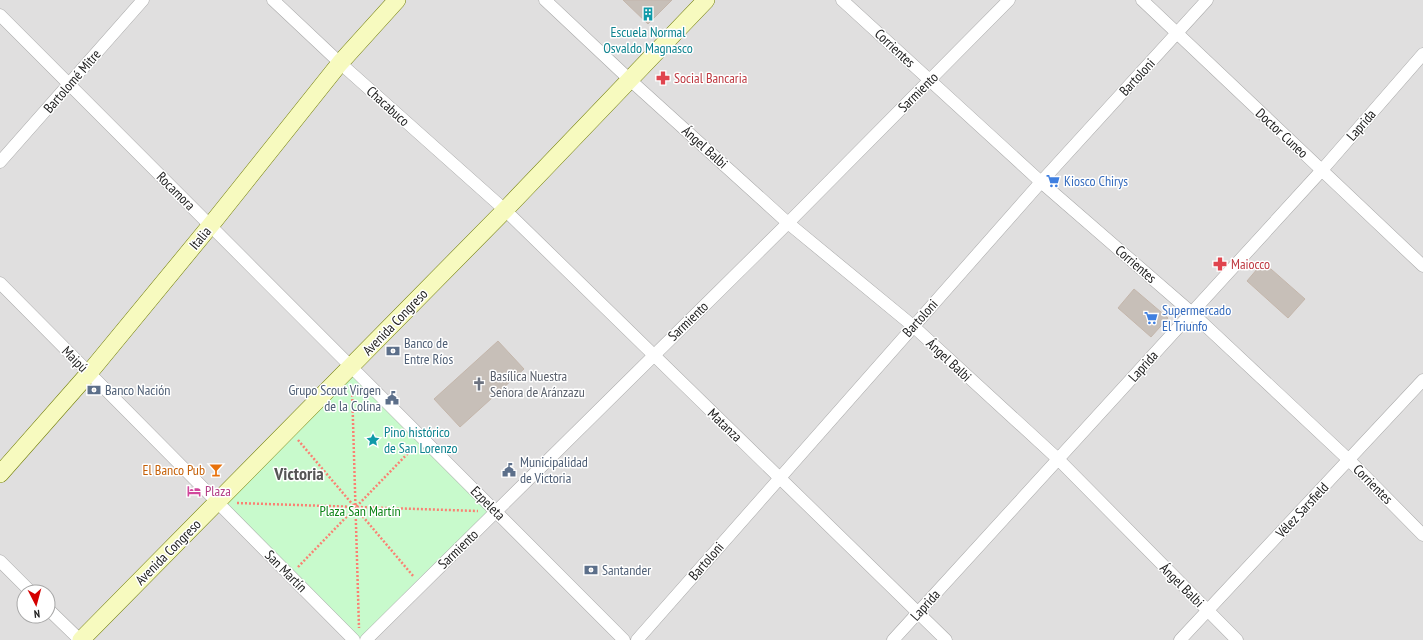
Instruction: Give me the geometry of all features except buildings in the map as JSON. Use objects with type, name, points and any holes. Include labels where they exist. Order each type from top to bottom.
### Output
[{"type":"street","name":"Bartolomé Mitre","points":[[0,162],[70,85],[143,0]]},
{"type":"street","name":"Chacabuco","points":[[273,0],[340,63],[505,210]]},
{"type":"street","name":"Italia","points":[[0,474],[89,373],[210,226],[340,63],[397,0]]},
{"type":"street","name":"Ángel Balbi","points":[[545,0],[629,79],[788,223],[913,326],[1058,460],[1238,640]]},
{"type":"street","name":"Avenida Congreso","points":[[80,640],[505,210],[706,0]]},
{"type":"street","name":"Corrientes","points":[[842,0],[1041,182],[1192,313],[1349,460],[1423,535]]},
{"type":"street","name":"Sarmiento","points":[[360,637],[421,585],[496,512],[788,223],[1009,0]]},
{"type":"street","name":"Doctor Cuneo","points":[[1142,0],[1423,266]]},
{"type":"street","name":"Bartoloni","points":[[636,640],[1041,182],[1207,0]]},
{"type":"street","name":"Rocamora","points":[[0,15],[351,367]]},
{"type":"street","name":"Laprida","points":[[893,640],[1322,170],[1423,54]]},
{"type":"street","name":"Matanza","points":[[505,210],[946,640]]},
{"type":"street","name":"Maipú","points":[[0,283],[217,502]]},
{"type":"street","name":"Ezpeleta","points":[[351,367],[624,640]]},
{"type":"street","name":"Vélez Sarsfield","points":[[1180,640],[1423,380]]},
{"type":"street","name":"San Martín","points":[[217,502],[289,575],[360,637]]},
{"type":"street","points":[[0,561],[23,584]]},
{"type":"street","points":[[56,617],[80,640]]},
{"type":"path","points":[[351,367],[360,637]]},
{"type":"path","points":[[289,429],[421,585]]},
{"type":"path","points":[[289,575],[422,438]]},
{"type":"path","points":[[217,502],[496,512]]},
{"type":"shaded area","points":[[0,0],[1423,0],[1423,640],[0,640]]},
{"type":"green space","name":"Plaza San Martín","points":[[351,367],[496,512],[366,640],[354,640],[217,502]]},
{"type":"place","name":"Escuela Normal Osvaldo Magnasco","points":[[648,14]]},
{"type":"place","name":"Social Bancaria","points":[[663,78]]},
{"type":"place","name":"Kiosco Chirys","points":[[1053,181]]},
{"type":"place","name":"Maiocco","points":[[1220,264]]},
{"type":"place","name":"Supermercado El Triunfo","points":[[1151,318]]},
{"type":"place","name":"Banco de Entre Ríos","points":[[393,351]]},
{"type":"place","name":"Basílica Nuestra Señora de Aránzazu","points":[[479,384]]},
{"type":"place","name":"Banco Nación","points":[[94,390]]},
{"type":"place","name":"Grupo Scout Virgen de la Colina","points":[[392,398]]},
{"type":"place","name":"Pino histórico de San Lorenzo","points":[[373,440]]},
{"type":"place","name":"El Banco Pub","points":[[216,470]]},
{"type":"place","name":"Municipalidad de Victoria","points":[[509,470]]},
{"type":"place","name":"Plaza","points":[[194,491]]},
{"type":"place","name":"Santander","points":[[591,570]]},
{"type":"district","name":"Victoria","points":[[299,473]]}]
